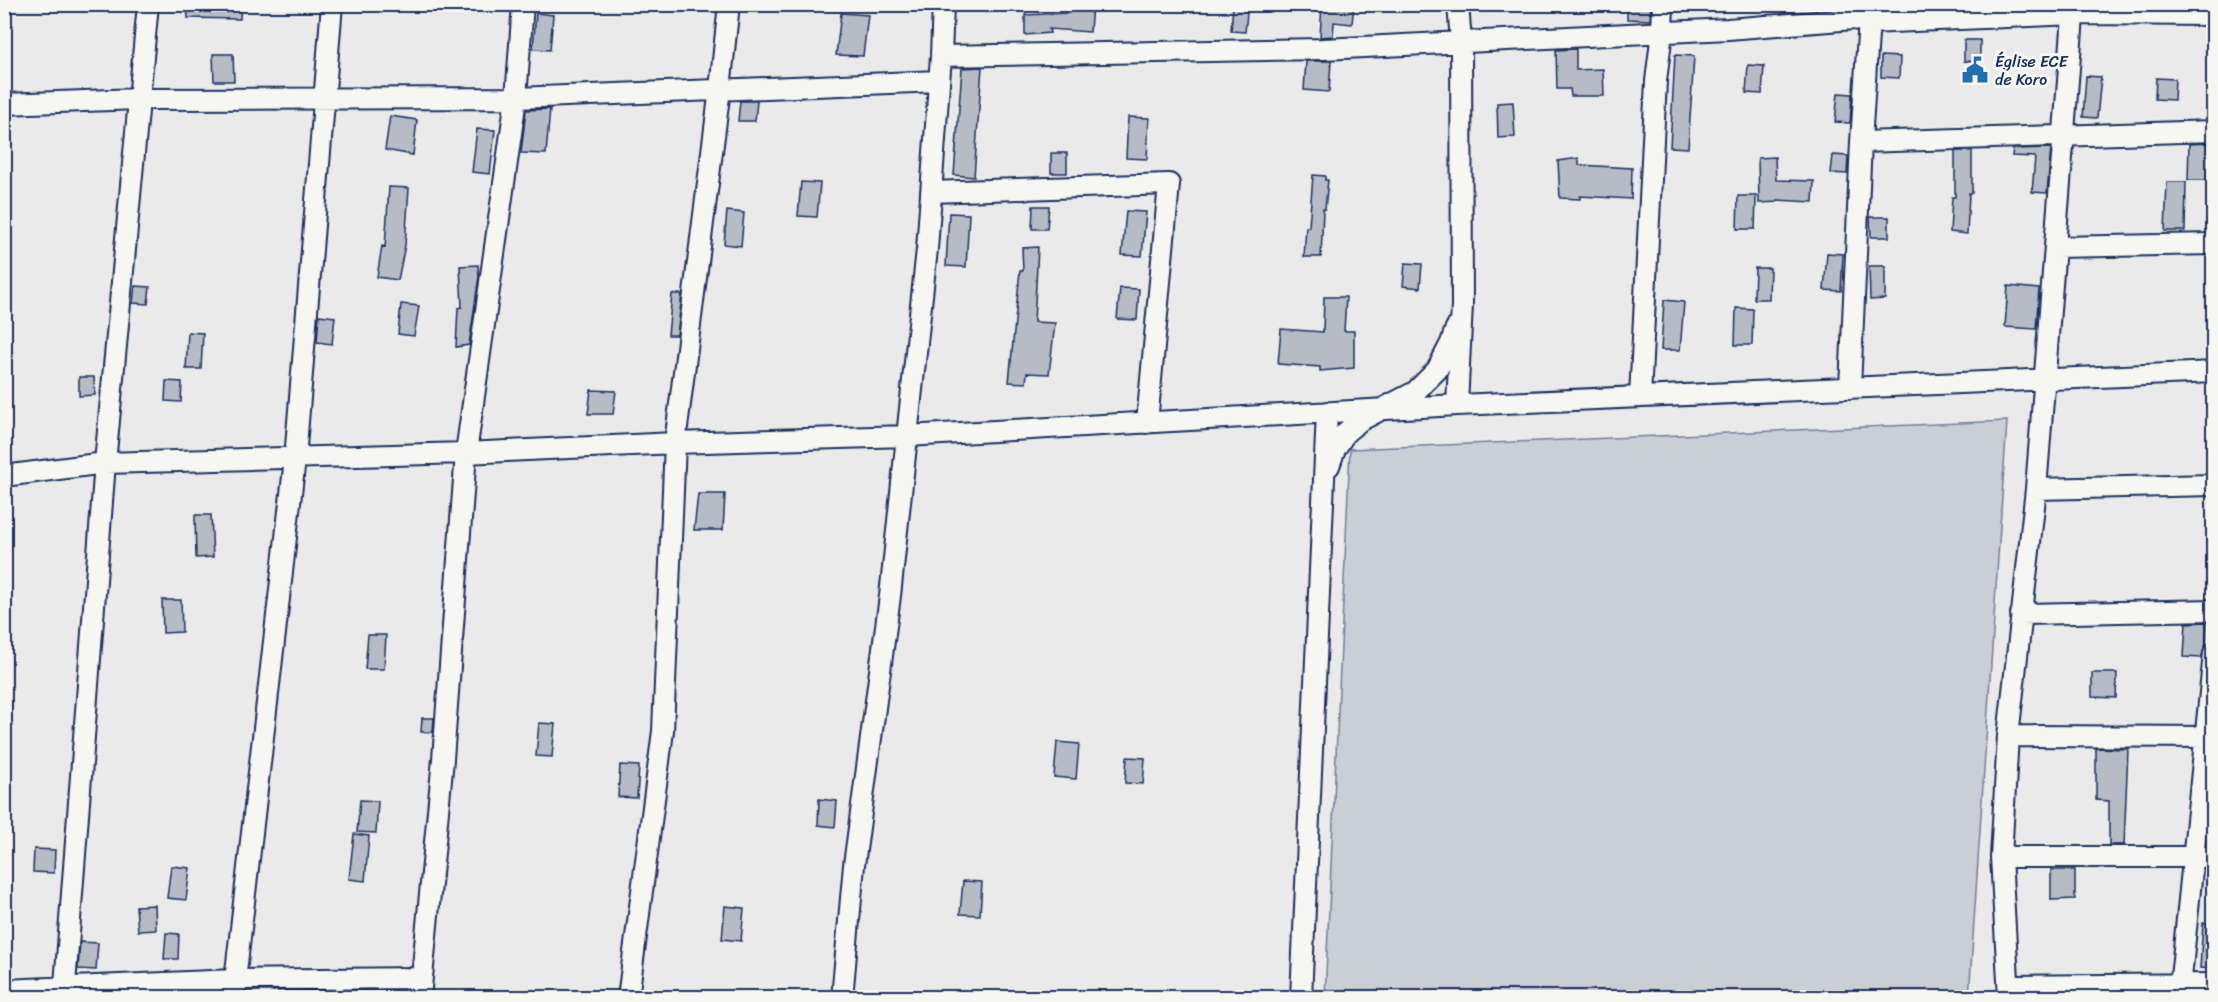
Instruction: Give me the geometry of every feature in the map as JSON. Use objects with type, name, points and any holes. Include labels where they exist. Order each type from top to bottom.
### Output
[{"type":"street","points":[[64,993],[105,463],[148,4]]},
{"type":"street","points":[[234,989],[295,459],[332,4]]},
{"type":"street","points":[[4,990],[64,993],[421,988],[443,759],[466,453],[516,98],[523,4]]},
{"type":"street","points":[[628,998],[663,731],[675,443],[729,4]]},
{"type":"street","points":[[842,998],[854,865],[890,596],[907,436],[931,192],[943,4]]},
{"type":"street","points":[[1457,405],[1462,305],[1461,42],[1458,4]]},
{"type":"street","points":[[1640,397],[1656,81],[1663,4]]},
{"type":"street","points":[[941,56],[1323,49],[1662,32],[1854,19],[1870,14],[2073,9],[2214,15]]},
{"type":"street","points":[[2073,9],[2036,489],[2008,736],[2001,857],[2010,992],[2179,991],[2214,984]]},
{"type":"street","points":[[1850,388],[1861,142],[1870,14]]},
{"type":"street","points":[[4,104],[138,99],[516,98],[939,81]]},
{"type":"street","points":[[1861,142],[2214,131]]},
{"type":"street","points":[[931,192],[1169,184],[1147,423]]},
{"type":"street","points":[[2055,247],[2214,244]]},
{"type":"street","points":[[1324,480],[1335,449],[1346,432],[1382,409],[1415,392],[1437,370],[1451,343],[1462,305]]},
{"type":"street","points":[[4,476],[105,463],[295,459],[907,436],[1457,405],[2214,372]]},
{"type":"street","points":[[1301,998],[1327,412]]},
{"type":"street","points":[[2036,489],[2214,485]]},
{"type":"street","points":[[2021,614],[2214,610]]},
{"type":"street","points":[[2179,991],[2193,857],[2210,737],[2214,653]]},
{"type":"street","points":[[2008,736],[2210,737]]},
{"type":"street","points":[[2001,857],[2214,857]]},
{"type":"shaded area","points":[[2007,421],[1969,997],[1325,997],[1350,449]]},
{"type":"building","points":[[187,4],[241,4],[240,19],[188,18]]},
{"type":"building","points":[[1070,4],[1092,4],[1090,32],[1049,29],[1050,33],[1025,35],[1025,15],[1069,13]]},
{"type":"building","points":[[1233,4],[1248,4],[1245,32],[1231,31]]},
{"type":"building","points":[[1322,4],[1354,4],[1352,24],[1334,22],[1333,36],[1320,37]]},
{"type":"building","points":[[1627,4],[1651,4],[1650,20],[1627,19]]},
{"type":"building","points":[[536,13],[553,15],[550,50],[533,49]]},
{"type":"building","points":[[841,13],[868,15],[863,56],[836,55]]},
{"type":"building","points":[[1964,40],[1980,40],[1980,62],[1964,61]]},
{"type":"building","points":[[1576,49],[1576,70],[1603,69],[1604,96],[1571,96],[1570,89],[1557,89],[1556,50]]},
{"type":"building","points":[[213,54],[233,54],[234,81],[214,81]]},
{"type":"building","points":[[1675,55],[1694,56],[1688,148],[1670,147]]},
{"type":"building","points":[[1881,56],[1900,57],[1899,78],[1881,77]]},
{"type":"building","points":[[1306,61],[1331,61],[1329,92],[1304,90]]},
{"type":"building","points":[[1748,65],[1764,66],[1762,94],[1746,93]]},
{"type":"building","points":[[982,67],[974,177],[954,175],[962,68]]},
{"type":"building","points":[[2086,76],[2101,77],[2097,118],[2083,117]]},
{"type":"building","points":[[2156,78],[2175,79],[2174,100],[2155,99]]},
{"type":"building","points":[[1838,93],[1852,94],[1850,123],[1835,122]]},
{"type":"building","points":[[740,101],[757,101],[755,121],[738,121]]},
{"type":"building","points":[[1513,102],[1515,137],[1498,138],[1497,103]]},
{"type":"building","points":[[550,109],[546,154],[521,153],[526,110]]},
{"type":"building","points":[[390,116],[417,120],[413,155],[385,150]]},
{"type":"building","points":[[1128,117],[1149,118],[1147,159],[1126,158]]},
{"type":"building","points":[[477,129],[495,130],[490,174],[472,172]]},
{"type":"building","points":[[2211,143],[2209,180],[2188,180],[2189,144]]},
{"type":"building","points":[[2051,148],[2047,193],[2032,192],[2035,157],[2012,156],[2013,149]]},
{"type":"building","points":[[1955,151],[1972,151],[1972,193],[1969,193],[1967,234],[1950,232],[1952,197],[1955,197]]},
{"type":"building","points":[[1051,153],[1067,153],[1067,173],[1051,173]]},
{"type":"building","points":[[1833,155],[1848,156],[1847,174],[1831,173]]},
{"type":"building","points":[[1775,157],[1776,180],[1814,181],[1813,202],[1777,200],[1777,202],[1759,203],[1758,158]]},
{"type":"building","points":[[1579,158],[1579,165],[1632,168],[1631,199],[1580,196],[1580,199],[1560,198],[1558,161]]},
{"type":"building","points":[[1313,175],[1325,176],[1325,180],[1328,180],[1325,209],[1323,209],[1321,257],[1304,257],[1306,227],[1309,227]]},
{"type":"building","points":[[801,182],[820,183],[817,217],[798,216]]},
{"type":"building","points":[[2167,182],[2186,182],[2185,231],[2165,231]]},
{"type":"building","points":[[389,187],[409,188],[405,245],[398,280],[377,277],[382,246],[385,247]]},
{"type":"building","points":[[1738,196],[1756,196],[1755,229],[1737,229]]},
{"type":"building","points":[[1033,206],[1049,206],[1047,229],[1032,229]]},
{"type":"building","points":[[727,211],[744,213],[741,246],[724,244]]},
{"type":"building","points":[[1126,211],[1146,212],[1142,256],[1122,255]]},
{"type":"building","points":[[949,213],[969,214],[966,267],[946,266]]},
{"type":"building","points":[[1870,217],[1889,217],[1889,237],[1871,237]]},
{"type":"building","points":[[1038,247],[1034,322],[1055,323],[1049,374],[1027,373],[1026,383],[1009,382],[1020,271],[1023,271],[1022,248]]},
{"type":"building","points":[[1827,253],[1843,254],[1841,291],[1824,290]]},
{"type":"building","points":[[1405,263],[1422,264],[1420,288],[1403,286]]},
{"type":"building","points":[[478,265],[479,276],[469,345],[456,347],[458,308],[462,307],[460,266]]},
{"type":"building","points":[[1869,266],[1885,266],[1885,299],[1870,300]]},
{"type":"building","points":[[1755,268],[1770,268],[1769,299],[1754,299]]},
{"type":"building","points":[[135,286],[150,287],[148,304],[133,303]]},
{"type":"building","points":[[2008,286],[2039,289],[2036,329],[2005,327]]},
{"type":"building","points":[[1120,288],[1139,289],[1137,320],[1117,319]]},
{"type":"building","points":[[672,294],[682,294],[677,335],[668,335]]},
{"type":"building","points":[[1324,297],[1346,297],[1344,331],[1354,331],[1354,368],[1320,371],[1320,367],[1278,364],[1281,329],[1323,332]]},
{"type":"building","points":[[1664,300],[1684,302],[1680,350],[1661,350]]},
{"type":"building","points":[[401,304],[419,306],[414,336],[398,334]]},
{"type":"building","points":[[1736,308],[1753,309],[1752,345],[1735,345]]},
{"type":"building","points":[[319,315],[335,317],[332,344],[317,342]]},
{"type":"building","points":[[188,332],[203,333],[201,369],[186,369]]},
{"type":"building","points":[[79,377],[94,377],[95,395],[79,396]]},
{"type":"building","points":[[166,381],[182,382],[181,402],[165,401]]},
{"type":"building","points":[[591,390],[616,391],[613,414],[588,414]]},
{"type":"building","points":[[698,494],[725,494],[723,530],[694,530]]},
{"type":"building","points":[[195,515],[211,515],[213,557],[196,558]]},
{"type":"building","points":[[162,600],[181,600],[182,632],[163,633]]},
{"type":"building","points":[[2207,622],[2206,645],[2201,658],[2184,657],[2186,623]]},
{"type":"building","points":[[368,635],[386,635],[384,669],[365,669]]},
{"type":"building","points":[[2092,673],[2117,673],[2116,698],[2092,697]]},
{"type":"building","points":[[422,718],[434,718],[433,732],[421,732]]},
{"type":"building","points":[[539,723],[555,724],[552,757],[536,756]]},
{"type":"building","points":[[1057,742],[1079,744],[1076,779],[1054,777]]},
{"type":"building","points":[[2096,748],[2128,749],[2124,845],[2109,845],[2109,801],[2096,800]]},
{"type":"building","points":[[1127,757],[1145,758],[1143,784],[1125,783]]},
{"type":"building","points":[[620,765],[639,766],[637,798],[618,797]]},
{"type":"building","points":[[819,799],[837,801],[835,827],[818,825]]},
{"type":"building","points":[[360,800],[378,801],[376,833],[357,832]]},
{"type":"building","points":[[354,834],[369,836],[365,881],[349,879]]},
{"type":"building","points":[[34,849],[55,850],[54,873],[33,872]]},
{"type":"building","points":[[171,866],[190,868],[186,900],[167,898]]},
{"type":"building","points":[[2051,870],[2075,870],[2075,899],[2051,900]]},
{"type":"building","points":[[963,881],[982,882],[980,915],[960,914]]},
{"type":"building","points":[[155,905],[156,930],[138,931],[136,906]]},
{"type":"building","points":[[725,906],[744,908],[741,941],[722,939]]},
{"type":"building","points":[[2203,923],[2214,923],[2214,969],[2200,968]]},
{"type":"building","points":[[166,933],[179,934],[178,959],[164,959]]},
{"type":"building","points":[[80,942],[98,943],[96,970],[78,969]]},
{"type":"place","name":"Église ECE de Koro","points":[[1975,70]]}]
